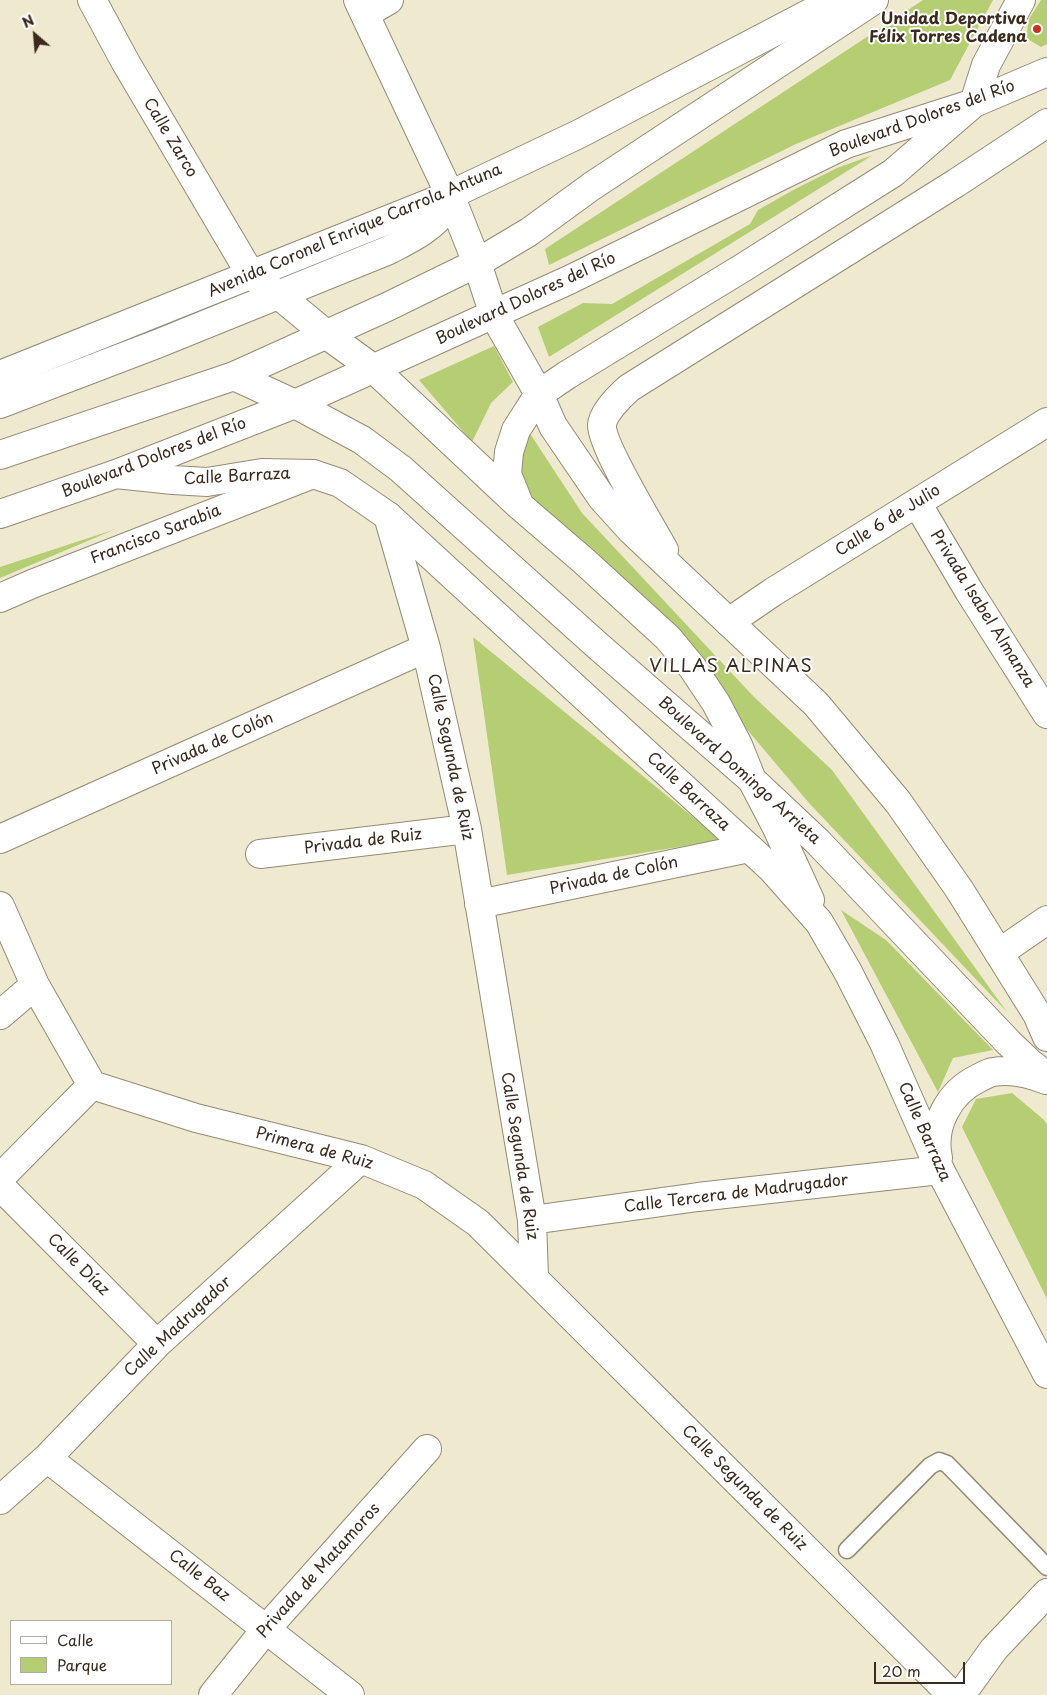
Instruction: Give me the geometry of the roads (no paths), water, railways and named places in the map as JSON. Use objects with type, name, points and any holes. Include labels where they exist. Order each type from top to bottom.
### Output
[{"type":"main road","name":"Calle Zarco","points":[[92,0],[126,63],[251,275]]},
{"type":"main road","points":[[389,0],[361,7],[450,195],[477,263],[494,315],[539,394],[553,426],[602,498],[675,572],[816,704],[898,802],[959,889],[1037,1014],[1047,1037]]},
{"type":"main road","name":"Avenida Coronel Enrique Carrola Antuna","points":[[0,375],[450,195],[579,134],[835,0]]},
{"type":"main road","points":[[0,455],[234,376],[327,335],[477,263],[529,232],[592,186],[874,0]]},
{"type":"main road","points":[[520,506],[508,474],[509,452],[516,430],[539,394],[893,173],[974,103],[986,65],[1021,0]]},
{"type":"main road","name":"Boulevard Dolores del Río","points":[[0,514],[116,474],[295,404],[494,315],[659,237],[846,144],[974,103],[1047,72]]},
{"type":"main road","points":[[675,572],[606,445],[602,424],[611,406],[629,388],[956,183],[1047,123]]},
{"type":"main road","points":[[0,404],[280,296],[389,250],[413,237],[434,222],[444,211],[450,195]]},
{"type":"main road","points":[[251,275],[327,335],[374,369],[520,506],[668,638],[692,667],[716,703],[799,874],[819,922]]},
{"type":"main road","name":"Boulevard Domingo Arrieta","points":[[234,376],[295,404],[362,440],[401,469],[598,646],[752,780],[818,842],[1008,1042],[1047,1076]]},
{"type":"main road","name":"Calle 6 de Julio","points":[[729,622],[773,592],[1046,426]]},
{"type":"main road","name":"Calle Barraza","points":[[116,474],[207,482],[262,473],[313,474],[340,483],[388,516],[772,869],[819,922],[848,972],[884,1043],[940,1170],[1047,1374]]},
{"type":"main road","name":"Francisco Sarabia","points":[[0,598],[313,474]]},
{"type":"main road","name":"Privada Isabel Almanza","points":[[917,503],[969,591],[1047,714]]},
{"type":"main road","name":"Calle Segunda de Ruiz","points":[[388,516],[426,648],[467,829],[532,1220],[534,1278],[952,1695]]},
{"type":"main road","name":"Privada de Colón","points":[[0,839],[426,648]]},
{"type":"main road","name":"Privada de Ruiz","points":[[260,854],[467,829]]},
{"type":"main road","name":"Privada de Colón","points":[[479,904],[749,848]]},
{"type":"main road","points":[[0,906],[35,985],[92,1085],[0,1178]]},
{"type":"main road","points":[[999,953],[1047,920]]},
{"type":"main road","points":[[0,1015],[35,985]]},
{"type":"main road","points":[[940,1170],[935,1146],[939,1121],[951,1100],[969,1082],[992,1072],[1013,1071],[1033,1074],[1047,1081]]},
{"type":"main road","name":"Primera de Ruiz","points":[[92,1085],[196,1118],[361,1158],[424,1185],[478,1224],[534,1278]]},
{"type":"main road","name":"Calle Madrugador","points":[[0,1500],[47,1458],[157,1344],[361,1158]]},
{"type":"main road","name":"Calle Tercera de Madrugador","points":[[532,1220],[698,1197],[940,1170]]},
{"type":"main road","name":"Calle Díaz","points":[[0,1186],[157,1344]]},
{"type":"main road","name":"Privada de Matamoros","points":[[213,1695],[266,1629],[427,1450]]},
{"type":"main road","name":"Calle Baz","points":[[47,1458],[350,1695]]},
{"type":"main road","points":[[961,1695],[994,1649],[1047,1593]]},
{"type":"lane","points":[[847,1550],[930,1466],[939,1461],[947,1464],[1047,1568]]},
{"type":"place","name":"Unidad Deportiva Félix Torres Cadena","points":[[1037,29]]},
{"type":"district","name":"VILLAS ALPINAS","points":[[731,667]]}]
